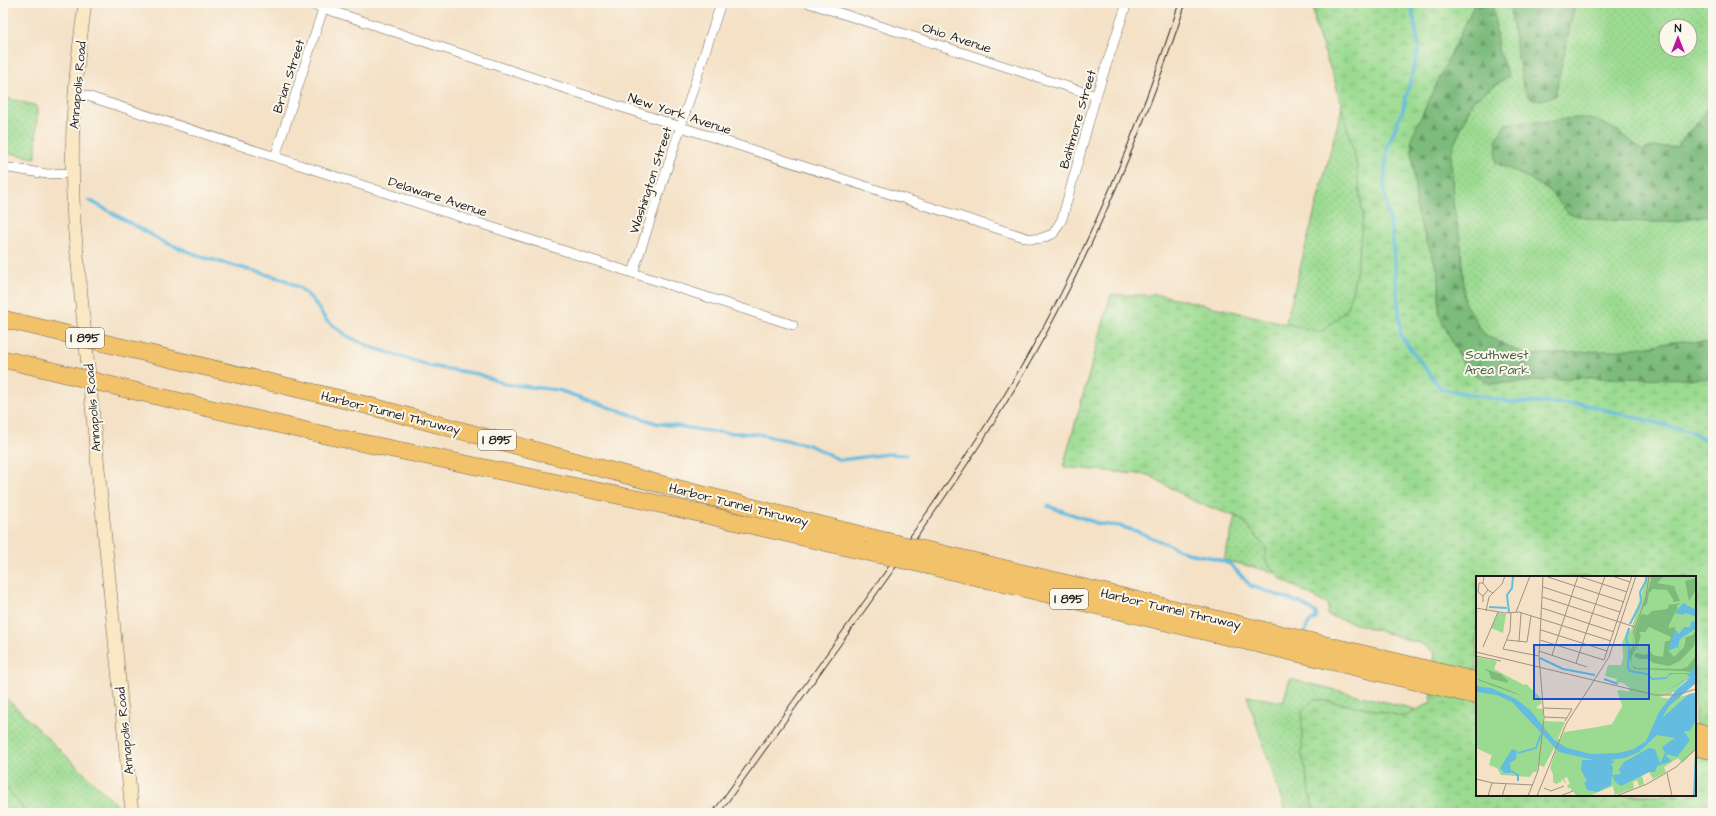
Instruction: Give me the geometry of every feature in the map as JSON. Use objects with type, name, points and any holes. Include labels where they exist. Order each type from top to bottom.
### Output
[{"type":"highway","name":"Harbor Tunnel Thruway","points":[[3,319],[362,404],[656,483],[868,544],[1210,625],[1476,681]]},
{"type":"highway","name":"Harbor Tunnel Thruway","points":[[3,359],[329,436],[646,501],[868,544]]},
{"type":"highway","name":"Harbor Tunnel Thruway","points":[[1210,625],[1476,696]]},
{"type":"highway","points":[[1696,732],[1713,736]]},
{"type":"highway","points":[[1696,747],[1713,751]]},
{"type":"main road","name":"Annapolis Road","points":[[85,3],[75,92],[72,173],[74,224],[132,813]]},
{"type":"street","name":"New York Avenue","points":[[308,3],[325,6],[681,127],[1027,238],[1046,237]]},
{"type":"street","name":"Washington Street","points":[[633,273],[721,3]]},
{"type":"street","name":"Ohio Avenue","points":[[809,3],[1096,96]]},
{"type":"street","name":"Baltimore Street","points":[[1046,237],[1053,234],[1062,219],[1096,96],[1126,3]]},
{"type":"street","name":"Brian Street","points":[[275,157],[325,6]]},
{"type":"street","name":"Delaware Avenue","points":[[75,92],[793,325]]},
{"type":"street","points":[[3,167],[47,174],[72,173]]},
{"type":"green space","points":[[1313,3],[1475,3],[1411,138],[1417,215],[1439,274],[1439,315],[1464,366],[1490,384],[1575,378],[1713,379],[1713,813],[1314,813],[1302,755],[1302,710],[1315,699],[1368,708],[1404,717],[1431,702],[1435,652],[1422,644],[1327,615],[1328,605],[1281,579],[1265,560],[1266,548],[1242,519],[1191,500],[1149,475],[1063,467],[1111,295],[1162,295],[1322,332],[1348,308],[1356,274],[1363,218],[1356,161],[1336,85],[1315,25]]},
{"type":"green space","name":"Southwest Area Park","points":[[1369,3],[1713,3],[1713,652],[1696,576],[1476,577],[1334,587],[1224,560]]},
{"type":"green space","points":[[1475,3],[1493,3],[1498,50],[1509,76],[1473,100],[1451,152],[1453,203],[1461,243],[1465,304],[1485,335],[1526,355],[1621,350],[1681,341],[1713,343],[1713,379],[1575,378],[1490,384],[1464,366],[1439,315],[1439,274],[1417,215],[1411,138]]},
{"type":"green space","points":[[1509,3],[1575,3],[1555,96],[1540,100],[1530,98],[1523,87]]},
{"type":"green space","points":[[3,97],[37,106],[36,158],[3,152]]},
{"type":"green space","points":[[1713,99],[1713,224],[1708,215],[1670,222],[1646,222],[1594,219],[1569,214],[1550,192],[1531,179],[1496,163],[1497,138],[1506,124],[1518,122],[1553,121],[1574,118],[1586,119],[1612,128],[1642,150],[1654,147],[1676,147],[1700,119]]},
{"type":"green space","points":[[1290,679],[1476,724],[1476,796],[1696,796],[1713,813],[1286,813],[1247,696],[1283,702]]},
{"type":"green space","points":[[3,695],[118,806],[118,813],[3,813]]},
{"type":"green space","points":[[3,783],[26,813],[3,813]]},
{"type":"waterway","points":[[1411,3],[1419,48],[1403,109],[1387,148],[1384,189],[1392,233],[1401,336],[1441,389],[1511,402],[1582,404],[1692,432],[1713,445]]},
{"type":"waterway","points":[[89,200],[164,242],[202,257],[283,279],[300,288],[312,299],[326,320],[347,336],[371,347],[429,366],[478,374],[505,384],[558,390],[656,423],[715,432],[758,434],[809,445],[840,460],[888,454],[906,455]]},
{"type":"waterway","points":[[1048,506],[1100,524],[1119,526],[1139,532],[1187,553],[1214,558],[1230,564],[1251,586],[1300,603],[1316,613],[1316,618],[1306,627],[1305,636]]},
{"type":"tram line","points":[[712,813],[938,496],[981,432],[1021,366],[1061,293],[1099,213],[1134,130],[1179,3]]},
{"type":"tram line","points":[[720,813],[939,506],[1004,407],[1032,359],[1059,310],[1107,210],[1149,108],[1186,3]]}]
